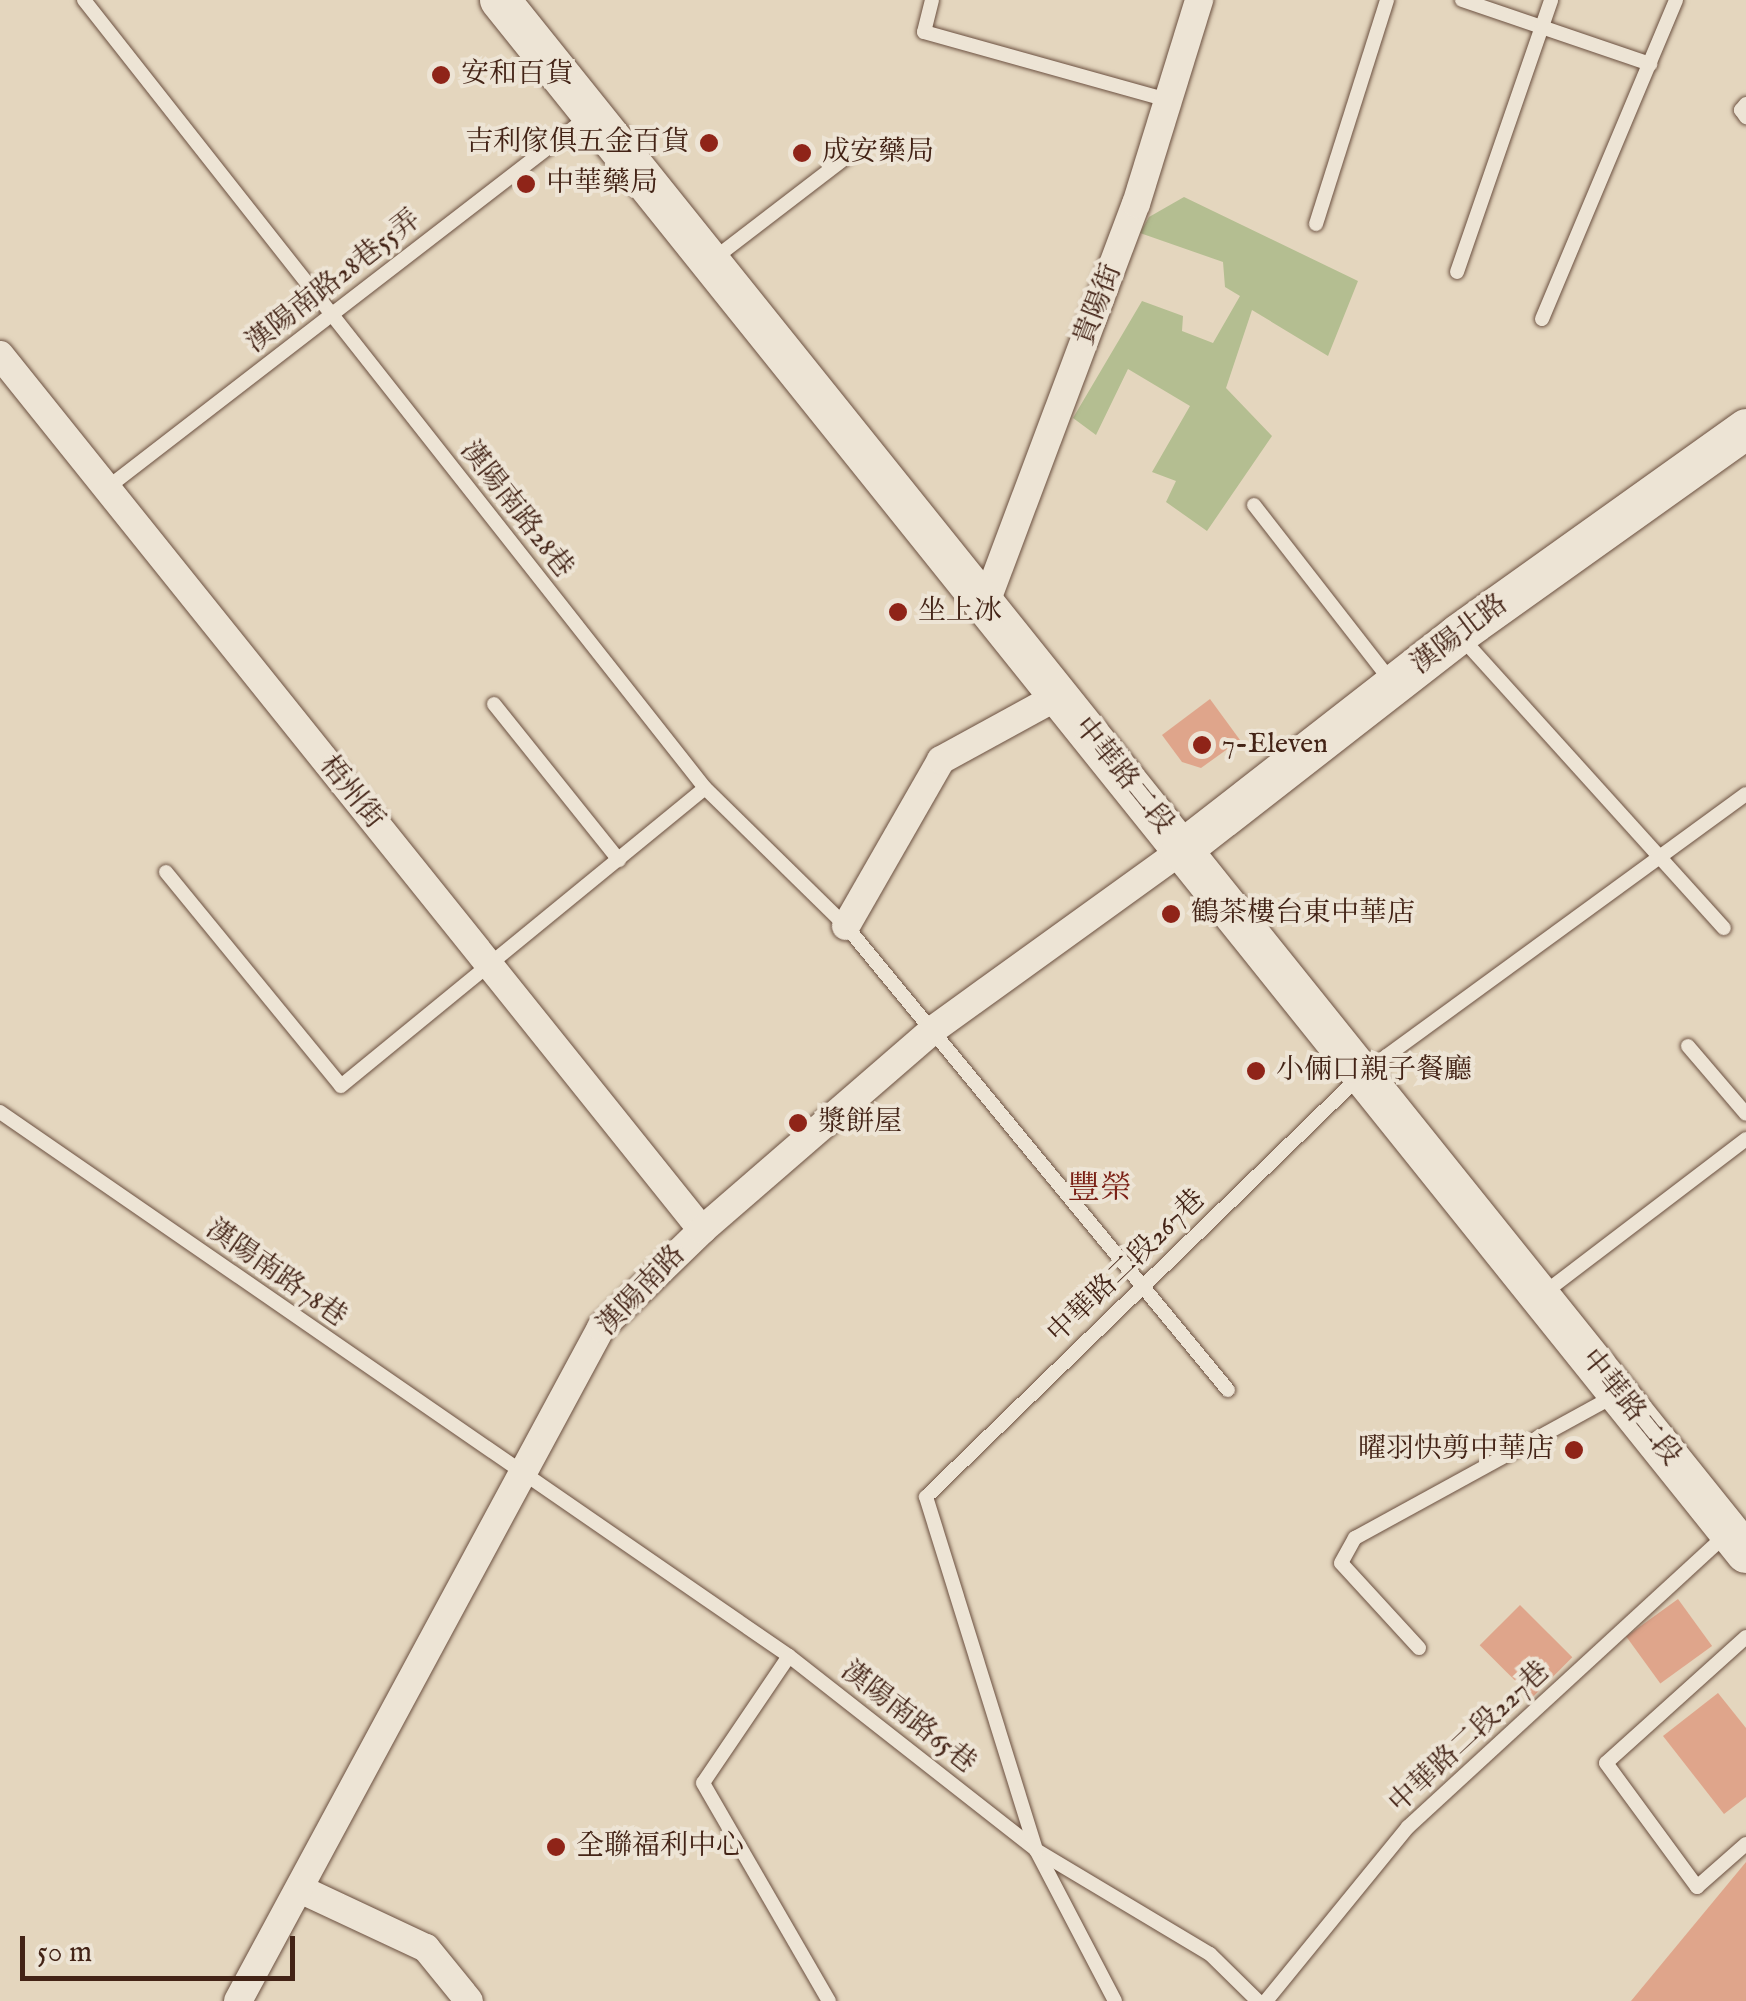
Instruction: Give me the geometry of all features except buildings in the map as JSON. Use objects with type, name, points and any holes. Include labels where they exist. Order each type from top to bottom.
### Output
[{"type":"street","name":"中華路二段","points":[[500,0],[1738,1542]]},
{"type":"street","name":"貴陽街","points":[[985,605],[1136,204],[1198,0]]},
{"type":"street","name":"梧州街","points":[[0,356],[702,1230]]},
{"type":"street","name":"漢陽北路","points":[[1182,850],[1459,634],[1746,429]]},
{"type":"street","points":[[846,926],[941,760],[1058,696]]},
{"type":"street","name":"漢陽南路","points":[[238,2001],[302,1890],[601,1328],[702,1230],[934,1029],[1182,850]]},
{"type":"street","points":[[302,1890],[426,1948],[469,2001]]},
{"type":"lane","name":"漢陽南路28巷","points":[[84,0],[705,788],[846,926],[1228,1390]]},
{"type":"lane","points":[[932,0],[924,32],[1168,100]]},
{"type":"lane","points":[[1316,224],[1387,0]]},
{"type":"lane","points":[[1462,0],[1650,64]]},
{"type":"lane","points":[[1457,272],[1551,0]]},
{"type":"lane","points":[[1542,320],[1676,0]]},
{"type":"lane","points":[[1746,104],[1746,116]]},
{"type":"lane","name":"漢陽南路28巷55弄","points":[[106,488],[591,114]]},
{"type":"lane","points":[[710,262],[857,149]]},
{"type":"lane","points":[[1254,505],[1394,685]]},
{"type":"lane","points":[[1459,634],[1724,928]]},
{"type":"lane","points":[[494,704],[619,860]]},
{"type":"lane","points":[[166,872],[342,1086],[491,968],[705,788]]},
{"type":"lane","name":"中華路二段267巷","points":[[1036,1850],[926,1496],[1362,1074],[1746,794]]},
{"type":"lane","points":[[1688,1046],[1746,1114]]},
{"type":"lane","name":"漢陽南路78巷","points":[[0,1112],[522,1476]]},
{"type":"lane","points":[[1540,1296],[1746,1138]]},
{"type":"lane","points":[[1420,1648],[1341,1563],[1355,1538],[1619,1394]]},
{"type":"lane","name":"漢陽南路65巷","points":[[522,1476],[789,1656],[1036,1850],[1210,1954],[1258,2001]]},
{"type":"lane","name":"中華路二段227巷","points":[[1266,2001],[1408,1828],[1738,1542]]},
{"type":"lane","points":[[1746,1637],[1606,1762],[1697,1887],[1746,1844]]},
{"type":"lane","points":[[789,1656],[704,1783],[829,2001]]},
{"type":"lane","points":[[1036,1850],[1115,2001]]},
{"type":"green space","points":[[1184,197],[1358,281],[1328,356],[1252,310],[1226,388],[1272,436],[1207,531],[1166,502],[1176,481],[1152,472],[1190,406],[1128,369],[1096,435],[1073,418],[1142,301],[1183,316],[1182,331],[1213,343],[1240,296],[1225,287],[1223,262],[1140,233],[1149,217]]},
{"type":"place","name":"安和百貨","points":[[441,75]]},
{"type":"place","name":"吉利傢俱五金百貨","points":[[709,143]]},
{"type":"place","name":"成安藥局","points":[[802,153]]},
{"type":"place","name":"中華藥局","points":[[526,184]]},
{"type":"place","name":"坐上冰","points":[[898,612]]},
{"type":"place","name":"7-Eleven","points":[[1202,745]]},
{"type":"place","name":"鶴茶樓台東中華店","points":[[1171,914]]},
{"type":"place","name":"小倆口親子餐廳","points":[[1256,1071]]},
{"type":"place","name":"漿餅屋","points":[[798,1123]]},
{"type":"place","name":"曜羽快剪中華店","points":[[1574,1450]]},
{"type":"place","name":"全聯福利中心","points":[[556,1847]]},
{"type":"district","name":"豐榮","points":[[1100,1190]]}]
